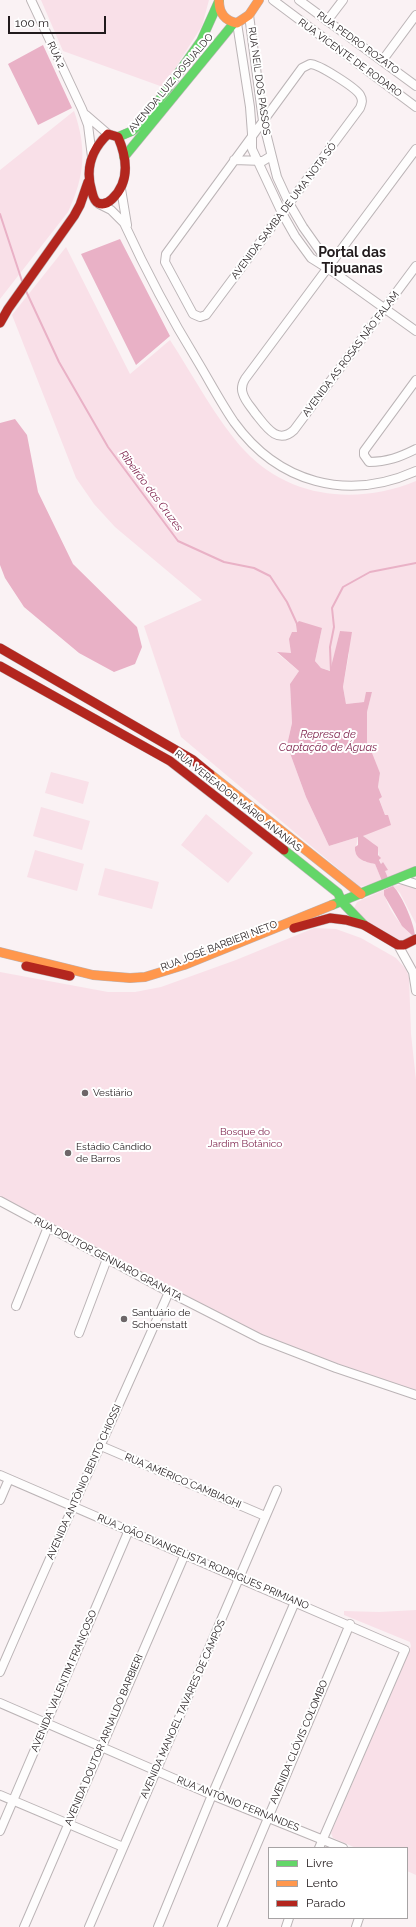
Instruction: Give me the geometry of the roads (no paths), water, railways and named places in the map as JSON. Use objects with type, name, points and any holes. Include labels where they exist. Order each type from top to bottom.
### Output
[{"type":"street","name":"RUA 2","points":[[31,0],[82,109],[88,125],[92,157]]},
{"type":"street","name":"RUA VICENTE DE RODARO","points":[[273,0],[283,9],[416,107]]},
{"type":"street","name":"RUA PEDRO ROZATO","points":[[299,0],[416,86]]},
{"type":"street","points":[[327,21],[343,0]]},
{"type":"street","points":[[219,1],[221,14],[225,18],[236,23]]},
{"type":"street","name":"AVENIDA LUIZ DOSUALDO","points":[[118,136],[132,131],[145,120],[201,41],[211,22],[219,1]]},
{"type":"street","name":"RUA VICENTE DE RODARO","points":[[258,2],[270,2],[283,9]]},
{"type":"street","name":"AVENIDA LUIZ DOSUALDO","points":[[124,158],[236,23],[249,15],[258,2]]},
{"type":"street","name":"RUA NEIL DOS PASSOS","points":[[249,15],[263,121],[271,156],[289,203],[328,266],[335,274],[416,331]]},
{"type":"street","points":[[382,61],[416,15]]},
{"type":"street","name":"RUA NEIL DOS PASSOS","points":[[236,23],[245,75],[252,134],[252,149],[282,213],[311,258],[328,266]]},
{"type":"street","points":[[242,53],[254,52]]},
{"type":"street","name":"AVENIDA SAMBA DE UMA NOTA SÓ","points":[[234,160],[167,253],[165,258],[190,312],[202,317],[206,315],[360,108],[362,101],[358,93],[319,65],[310,64],[302,68],[263,121]]},
{"type":"street","points":[[245,75],[257,74]]},
{"type":"street","name":"RUA 2","points":[[82,109],[89,118],[108,134]]},
{"type":"street","points":[[234,160],[263,121]]},
{"type":"street","points":[[0,322],[74,216],[80,205],[88,182],[88,173],[92,157],[101,140],[108,134],[118,136],[123,147],[124,178],[121,189],[129,233]]},
{"type":"street","points":[[328,266],[416,149]]},
{"type":"street","points":[[234,160],[258,161],[267,160],[271,156]]},
{"type":"street","points":[[88,182],[97,202],[119,217],[129,233],[190,349],[234,422],[249,440],[267,456],[286,469],[308,480],[331,485],[355,486],[378,484],[401,478],[416,471]]},
{"type":"street","points":[[74,216],[97,202],[104,204],[121,189]]},
{"type":"street","name":"AVENIDA AS ROSAS NÃO FALAM","points":[[328,266],[245,379],[242,391],[246,400],[271,432],[282,436],[290,434],[294,430],[416,266]]},
{"type":"street","points":[[0,317],[8,309]]},
{"type":"street","points":[[416,380],[364,451],[364,457],[368,462],[386,461],[416,448]]},
{"type":"street","name":"RUA VEREADOR MÁRIO ANANIAS","points":[[0,648],[193,760],[361,894]]},
{"type":"street","name":"RUA VEREADOR MÁRIO ANANIAS","points":[[0,666],[170,761],[203,785],[338,893],[342,902],[364,926]]},
{"type":"street","name":"RUA JOSÉ BARBIERI NETO","points":[[0,952],[102,975],[133,978],[145,977],[184,965],[416,871]]},
{"type":"street","points":[[399,879],[416,884]]},
{"type":"street","name":"RUA JOSÉ BARBIERI NETO","points":[[0,960],[94,981],[119,985],[147,984],[185,973],[317,920],[330,918],[364,926],[398,945]]},
{"type":"street","points":[[412,942],[398,945],[413,972],[416,991]]},
{"type":"street","name":"RUA DOUTOR GENNARO GRANATA","points":[[0,1202],[261,1339],[336,1368],[416,1395]]},
{"type":"street","points":[[16,1306],[48,1227]]},
{"type":"street","points":[[79,1333],[107,1259]]},
{"type":"street","name":"AVENIDA ANTÔNIO BENTO CHIOSSI","points":[[0,1672],[72,1506],[101,1446],[169,1292]]},
{"type":"street","name":"RUA AMÉRICO CAMBIAGHI","points":[[101,1446],[265,1516]]},
{"type":"street","name":"RUA JOÃO EVANGELISTA RODRIGUES PRIMIANO","points":[[0,1475],[295,1602],[350,1624],[406,1650],[323,1839]]},
{"type":"street","points":[[0,1500],[9,1479]]},
{"type":"street","name":"AVENIDA MANOEL TAVARES DE CAMPOS","points":[[89,1927],[277,1490]]},
{"type":"street","name":"AVENIDA VALENTIM FRANÇOSO","points":[[0,1831],[129,1530]]},
{"type":"street","name":"AVENIDA DOUTOR ARNALDO BARBIERI","points":[[24,1927],[100,1746],[184,1554]]},
{"type":"street","points":[[158,1927],[212,1795],[295,1602]]},
{"type":"street","name":"AVENIDA CLÓVIS COLOMBO","points":[[222,1927],[267,1817],[350,1624]]},
{"type":"street","name":"RUA ANTÔNIO FERNANDES","points":[[0,1703],[212,1795],[341,1847]]},
{"type":"street","points":[[0,1795],[123,1848]]},
{"type":"street","points":[[319,1847],[323,1839]]},
{"type":"water","points":[[43,45],[72,108],[38,125],[8,64]]},
{"type":"water","points":[[120,239],[170,336],[136,365],[81,254]]},
{"type":"water","points":[[15,419],[27,435],[38,492],[73,564],[137,627],[142,647],[135,664],[114,672],[79,653],[24,607],[5,578],[0,565],[0,423]]},
{"type":"water","name":"Represa de Captação de Águas","points":[[299,621],[322,628],[315,661],[321,668],[330,671],[340,631],[352,632],[343,687],[346,704],[364,702],[366,692],[372,692],[367,712],[367,747],[370,748],[380,773],[378,787],[382,797],[379,799],[385,815],[388,815],[391,825],[363,836],[378,847],[378,855],[381,858],[379,860],[381,864],[383,862],[388,870],[385,871],[388,878],[382,881],[375,864],[364,861],[356,854],[355,847],[358,845],[358,837],[329,846],[306,797],[287,745],[292,723],[290,684],[299,671],[277,652],[291,653],[289,639],[292,632],[297,632],[296,624]]},
{"type":"water","points":[[393,886],[397,890],[408,911],[415,933],[415,938],[402,926],[384,895],[384,890]]},
{"type":"waterway","name":"Ribeirão das Cruzes","points":[[0,214],[22,281]]},
{"type":"waterway","name":"Ribeirão das Cruzes","points":[[26,291],[59,362],[108,447],[178,541],[224,562],[254,568],[270,576],[287,602],[298,626]]},
{"type":"waterway","points":[[331,673],[330,647],[334,627],[332,608],[343,587],[370,572],[416,563]]},
{"type":"place","name":"Vestiário","points":[[85,1093]]},
{"type":"place","name":"Estádio Cândido de Barros","points":[[68,1153]]},
{"type":"place","name":"Santuário de Schoenstatt","points":[[124,1319]]},
{"type":"district","name":"Portal das Tipuanas","points":[[352,262]]},
{"type":"park label","name":"Bosque do Jardim Botânico","points":[[245,1138]]}]
